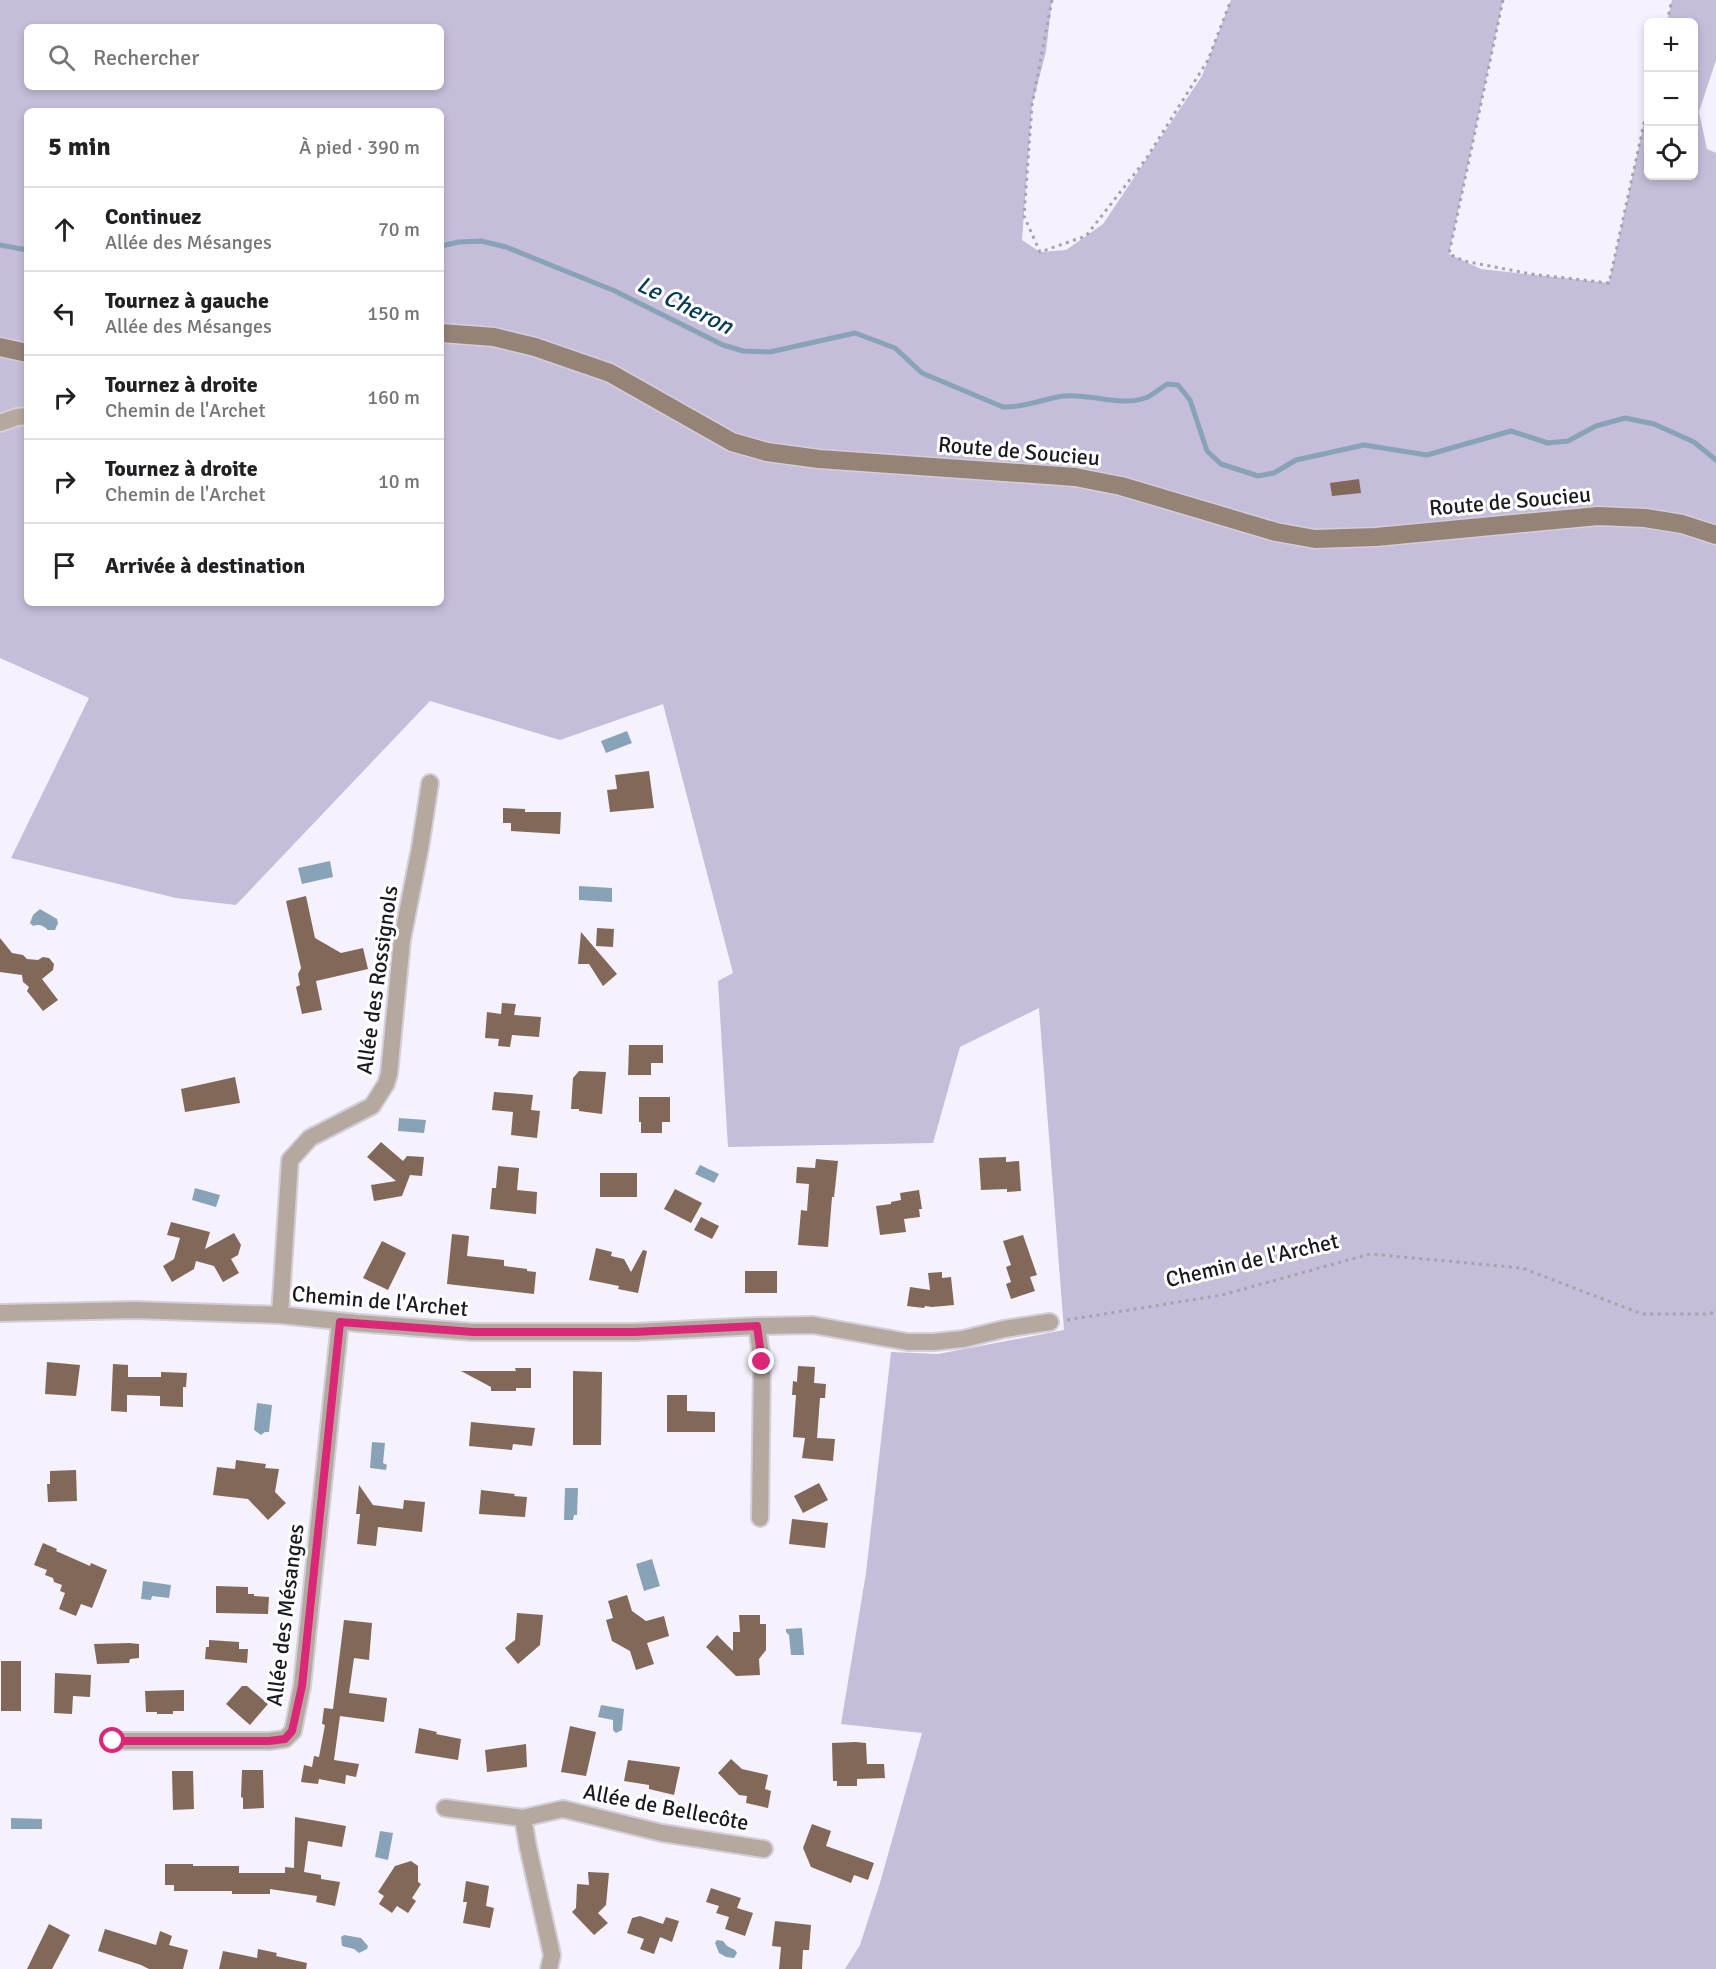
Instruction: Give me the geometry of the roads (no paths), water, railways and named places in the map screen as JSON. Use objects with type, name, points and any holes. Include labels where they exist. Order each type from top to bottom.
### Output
[{"type":"street","name":"Route de Soucieu","points":[[444,333],[494,337],[535,347],[610,373],[732,442],[767,452],[819,459],[1075,477],[1121,486],[1276,532],[1315,539],[1376,537],[1598,516],[1645,518],[1682,524],[1716,535]]},
{"type":"street","points":[[0,347],[24,351]]},
{"type":"street","points":[[0,423],[24,416]]},
{"type":"street","name":"Allée des Rossignols","points":[[280,1315],[290,1160],[310,1138],[372,1106],[386,1084],[389,1074],[402,940],[430,783]]},
{"type":"street","name":"Chemin de l'Archet","points":[[0,1313],[135,1310],[280,1315],[473,1332],[634,1332],[813,1325],[908,1342],[963,1339],[1004,1329],[1050,1322]]},
{"type":"street","name":"Allée des Mésanges","points":[[113,1741],[269,1741],[285,1739],[292,1731],[305,1663],[340,1322]]},
{"type":"street","points":[[757,1326],[762,1362],[760,1518]]},
{"type":"street","name":"Allée de Bellecôte","points":[[445,1808],[523,1818],[563,1809],[662,1833],[764,1849]]},
{"type":"street","points":[[523,1818],[552,1954],[549,1969]]},
{"type":"water","points":[[627,731],[632,743],[606,753],[601,741]]},
{"type":"water","points":[[330,861],[333,877],[302,884],[298,868]]},
{"type":"water","points":[[579,886],[612,888],[612,902],[579,900]]},
{"type":"water","points":[[40,909],[57,919],[55,930],[48,930],[39,925],[33,926],[30,923],[33,915]]},
{"type":"water","points":[[399,1118],[426,1120],[424,1133],[398,1131]]},
{"type":"water","points":[[700,1165],[719,1174],[714,1183],[695,1174]]},
{"type":"water","points":[[195,1188],[220,1195],[216,1207],[192,1200]]},
{"type":"water","points":[[257,1403],[272,1405],[269,1432],[261,1435],[254,1430]]},
{"type":"water","points":[[372,1442],[385,1443],[383,1463],[387,1465],[386,1470],[370,1468]]},
{"type":"water","points":[[565,1488],[578,1488],[577,1515],[574,1515],[573,1520],[564,1520]]},
{"type":"water","points":[[652,1559],[660,1586],[644,1591],[636,1564]]},
{"type":"water","points":[[143,1581],[171,1585],[169,1598],[152,1596],[151,1600],[141,1599]]},
{"type":"water","points":[[802,1628],[804,1655],[791,1655],[789,1635],[786,1629]]},
{"type":"water","points":[[601,1705],[624,1709],[622,1730],[616,1733],[613,1730],[613,1720],[598,1717]]},
{"type":"water","points":[[11,1818],[42,1819],[42,1829],[11,1829]]},
{"type":"water","points":[[380,1831],[393,1833],[388,1860],[375,1857]]},
{"type":"water","points":[[344,1935],[361,1938],[368,1946],[367,1949],[359,1953],[342,1946],[341,1937]]},
{"type":"water","points":[[717,1940],[723,1941],[735,1950],[737,1953],[734,1958],[719,1953],[715,1943]]},
{"type":"waterway","name":"Le Cheron","points":[[444,245],[481,241],[506,247],[615,291],[723,345],[743,351],[770,352],[855,333],[895,348],[922,373],[1003,407],[1026,405],[1063,396],[1084,396],[1117,401],[1138,400],[1148,397],[1167,384],[1178,385],[1190,400],[1207,451],[1221,464],[1258,476],[1274,473],[1296,460],[1364,445],[1427,455],[1511,431],[1548,443],[1568,441],[1596,426],[1625,418],[1654,424],[1694,442],[1716,460]]},
{"type":"waterway","name":"Le Cheron","points":[[0,245],[24,249]]}]
